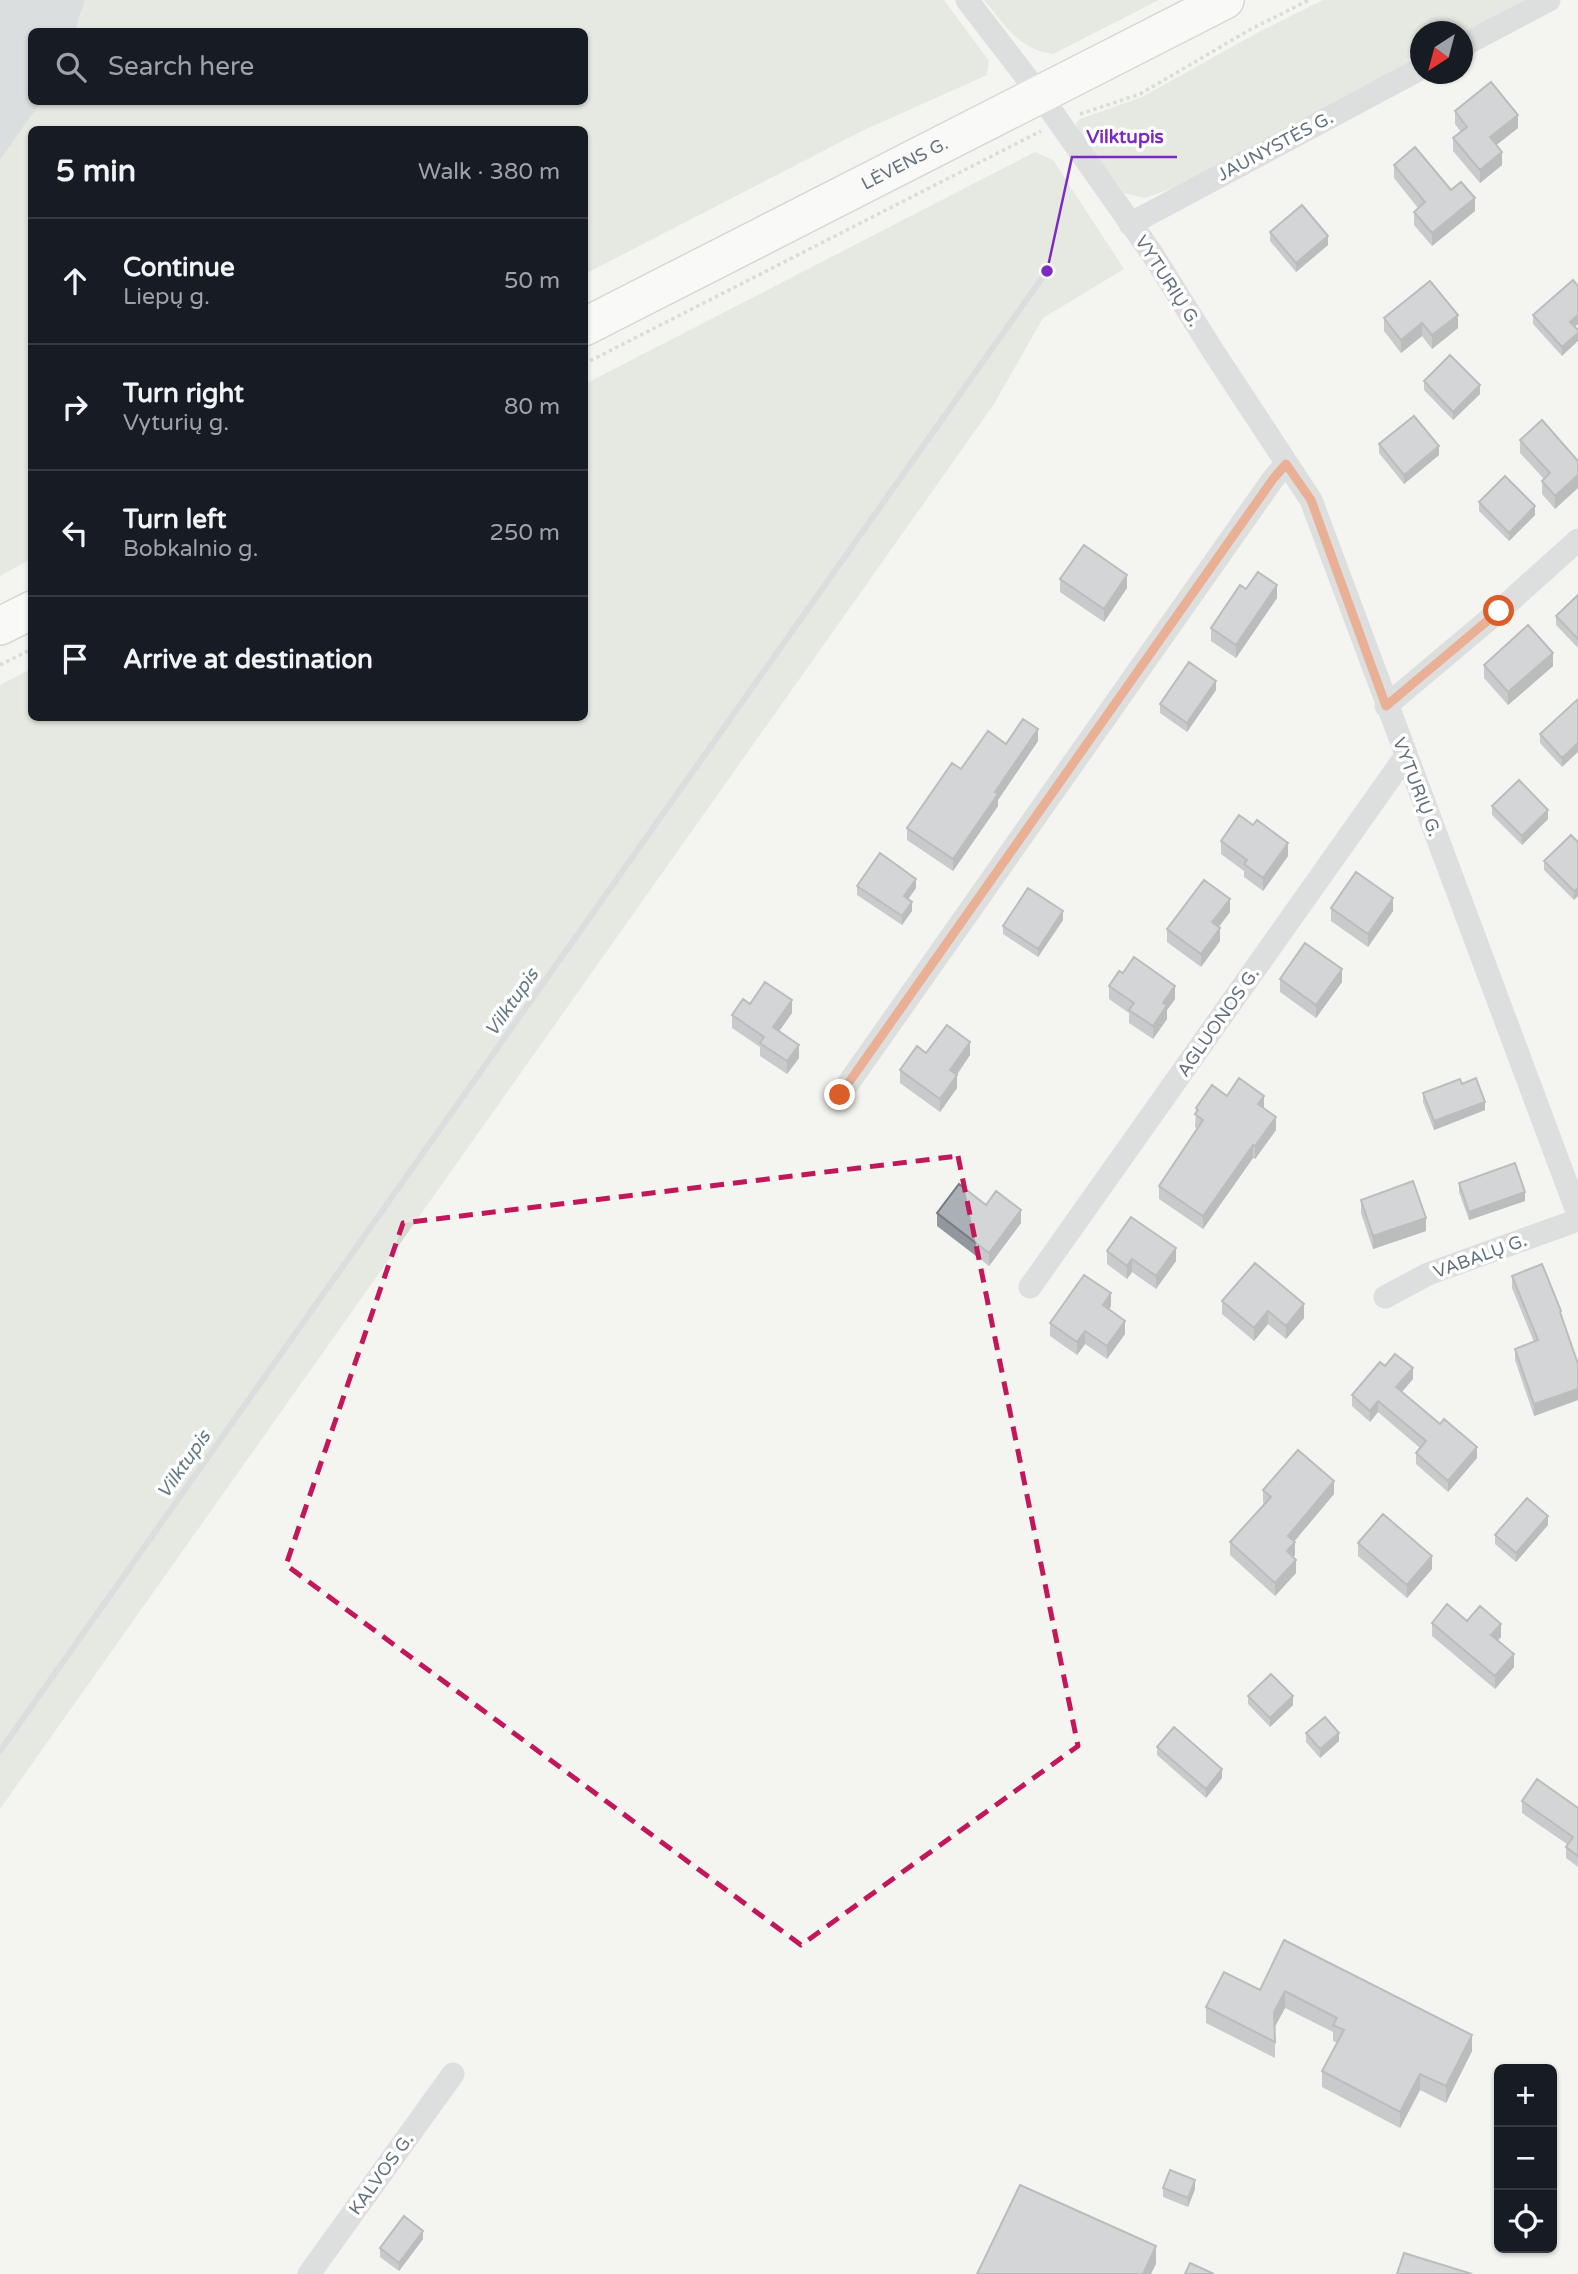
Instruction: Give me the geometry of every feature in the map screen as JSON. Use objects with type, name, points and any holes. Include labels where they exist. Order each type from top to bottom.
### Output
[{"type":"main road","name":"LĖVENS G.","points":[[588,325],[1048,108],[1225,0]]},
{"type":"main road","points":[[0,626],[28,612]]},
{"type":"street","name":"VYTURIŲ G.","points":[[967,0],[1151,252],[1311,500],[1578,1214]]},
{"type":"street","points":[[1473,40],[1549,0]]},
{"type":"street","name":"JAUNYSTĖS G.","points":[[1130,224],[1410,74]]},
{"type":"street","points":[[840,1095],[1286,464]]},
{"type":"street","points":[[1386,706],[1578,540]]},
{"type":"street","name":"AGLUONOS G.","points":[[1030,1287],[1405,757]]},
{"type":"street","name":"VABALŲ G.","points":[[1385,1297],[1428,1274],[1578,1220]]},
{"type":"street","name":"KALVOS G.","points":[[309,2274],[453,2074]]},
{"type":"path","points":[[588,362],[1023,141],[1048,108],[1140,94],[1309,0]]},
{"type":"path","points":[[0,665],[28,651]]},
{"type":"highlighted area","points":[[958,1156],[1078,1746],[801,1945],[286,1565],[403,1223]]},
{"type":"shaded area","points":[[0,0],[85,0],[76,28],[28,28],[28,105],[39,105],[0,160]]},
{"type":"shaded area","points":[[85,0],[944,0],[989,61],[987,75],[862,131],[588,272],[588,126],[28,126],[28,561],[0,576],[0,160],[39,105],[588,105],[588,28],[76,28]]},
{"type":"shaded area","points":[[984,0],[1159,0],[1053,54],[1041,52],[1022,42]]},
{"type":"shaded area","points":[[1323,0],[1524,0],[1473,28],[1473,21],[1410,21],[1410,61],[1178,186],[1145,198],[1124,193],[1078,134],[1076,123],[1080,119],[1142,97]]},
{"type":"shaded area","points":[[1035,152],[1053,160],[1124,269],[1043,318],[994,404],[0,1809],[0,685],[28,671],[28,721],[588,721],[588,382]]},
{"type":"building","points":[[1491,82],[1518,115],[1490,137],[1502,152],[1480,170],[1453,138],[1467,127],[1455,111]]},
{"type":"building","points":[[1415,147],[1451,190],[1461,182],[1475,198],[1432,233],[1414,212],[1425,202],[1394,165]]},
{"type":"building","points":[[1302,205],[1328,236],[1296,263],[1270,232]]},
{"type":"building","points":[[1573,280],[1578,286],[1578,315],[1570,322],[1578,333],[1562,347],[1533,315]]},
{"type":"building","points":[[1430,281],[1458,315],[1432,335],[1422,323],[1401,340],[1384,318]]},
{"type":"building","points":[[1450,355],[1480,385],[1453,412],[1424,381]]},
{"type":"building","points":[[1414,416],[1439,446],[1404,475],[1379,444]]},
{"type":"building","points":[[1542,420],[1578,461],[1578,475],[1555,496],[1542,481],[1550,473],[1520,440]]},
{"type":"building","points":[[1505,476],[1535,506],[1509,533],[1479,502]]},
{"type":"building","points":[[1084,545],[1127,575],[1104,609],[1060,579]]},
{"type":"building","points":[[1258,572],[1277,585],[1236,645],[1211,628],[1240,585],[1246,589]]},
{"type":"building","points":[[1578,595],[1578,639],[1556,616]]},
{"type":"building","points":[[1528,625],[1553,653],[1508,692],[1484,665]]},
{"type":"building","points":[[1189,662],[1216,681],[1187,723],[1160,704]]},
{"type":"building","points":[[1578,699],[1578,743],[1562,758],[1540,734]]},
{"type":"building","points":[[1023,719],[1038,729],[953,859],[907,828],[952,763],[961,769],[988,731],[1006,744]]},
{"type":"building","points":[[1519,780],[1548,810],[1522,836],[1492,806]]},
{"type":"building","points":[[1239,815],[1253,825],[1257,820],[1288,843],[1263,878],[1244,864],[1247,860],[1221,841]]},
{"type":"building","points":[[1571,835],[1578,842],[1578,888],[1574,891],[1544,861]]},
{"type":"building","points":[[880,853],[916,879],[904,896],[912,902],[902,916],[857,886]]},
{"type":"building","points":[[1356,872],[1393,898],[1368,934],[1331,908]]},
{"type":"building","points":[[1204,880],[1230,899],[1212,922],[1220,928],[1201,954],[1167,929]]},
{"type":"building","points":[[1028,888],[1063,911],[1038,949],[1003,926]]},
{"type":"building","points":[[1305,943],[1342,969],[1316,1005],[1280,979]]},
{"type":"building","points":[[1134,957],[1175,986],[1163,1003],[1167,1005],[1153,1026],[1129,1010],[1134,1003],[1109,986],[1119,971],[1123,973]]},
{"type":"building","points":[[765,982],[792,1000],[773,1027],[799,1045],[787,1061],[760,1043],[764,1037],[732,1015],[743,999],[750,1004]]},
{"type":"building","points":[[947,1025],[970,1042],[950,1070],[957,1075],[940,1099],[900,1070],[917,1046],[926,1053]]},
{"type":"building","points":[[1239,1078],[1264,1096],[1258,1104],[1276,1117],[1203,1216],[1159,1186],[1203,1120],[1195,1114],[1198,1110],[1196,1108],[1212,1085],[1227,1096]]},
{"type":"building","points":[[1476,1078],[1485,1102],[1434,1121],[1423,1093],[1460,1079],[1462,1084]]},
{"type":"building","points":[[1515,1163],[1525,1192],[1469,1212],[1459,1183]]},
{"type":"building","points":[[1413,1181],[1426,1218],[1373,1236],[1361,1200]]},
{"type":"building","points":[[959,1184],[986,1205],[996,1191],[1021,1210],[989,1253],[937,1213]]},
{"type":"building","points":[[1131,1217],[1176,1248],[1156,1276],[1132,1259],[1127,1266],[1107,1251]]},
{"type":"building","points":[[1255,1263],[1304,1304],[1286,1326],[1268,1311],[1254,1328],[1222,1301]]},
{"type":"building","points":[[1542,1264],[1578,1364],[1578,1389],[1534,1404],[1515,1349],[1538,1340],[1512,1276]]},
{"type":"building","points":[[1084,1275],[1111,1293],[1103,1305],[1125,1321],[1107,1346],[1085,1331],[1077,1342],[1050,1323]]},
{"type":"building","points":[[1395,1354],[1413,1368],[1396,1387],[1440,1424],[1444,1419],[1477,1447],[1448,1481],[1416,1453],[1426,1441],[1378,1401],[1370,1411],[1352,1395],[1380,1362],[1385,1366]]},
{"type":"building","points":[[1298,1450],[1334,1481],[1288,1536],[1295,1542],[1287,1551],[1296,1560],[1275,1583],[1230,1542],[1271,1497],[1263,1490]]},
{"type":"building","points":[[1527,1498],[1548,1516],[1516,1553],[1495,1535]]},
{"type":"building","points":[[1383,1514],[1432,1556],[1407,1585],[1358,1543]]},
{"type":"building","points":[[1447,1604],[1467,1621],[1480,1606],[1501,1624],[1491,1635],[1514,1654],[1495,1676],[1432,1623]]},
{"type":"building","points":[[1271,1674],[1293,1696],[1270,1718],[1248,1696]]},
{"type":"building","points":[[1325,1717],[1339,1733],[1320,1749],[1306,1733]]},
{"type":"building","points":[[1174,1727],[1222,1769],[1206,1789],[1157,1747]]},
{"type":"building","points":[[1537,1779],[1578,1808],[1578,1856],[1566,1847],[1573,1837],[1522,1801]]},
{"type":"building","points":[[1284,1940],[1472,2035],[1446,2086],[1420,2074],[1400,2112],[1322,2071],[1344,2030],[1333,2025],[1337,2018],[1285,1991],[1274,2012],[1275,2042],[1206,2007],[1224,1972],[1260,1990]]},
{"type":"building","points":[[1170,2170],[1195,2180],[1188,2198],[1163,2188]]},
{"type":"building","points":[[1020,2185],[1156,2246],[1143,2274],[977,2274]]},
{"type":"building","points":[[404,2216],[423,2231],[399,2263],[380,2248]]},
{"type":"building","points":[[1404,2253],[1472,2274],[1397,2274]]},
{"type":"building","points":[[1190,2263],[1214,2274],[1185,2274]]},
{"type":"waterway","name":"Vilktupis","points":[[0,1751],[1047,271]]},
{"type":"place","name":"Vilktupis","points":[[1047,271]]},
{"type":"route","points":[[840,1095],[1286,464],[1311,500],[1386,706],[1499,611]]}]
